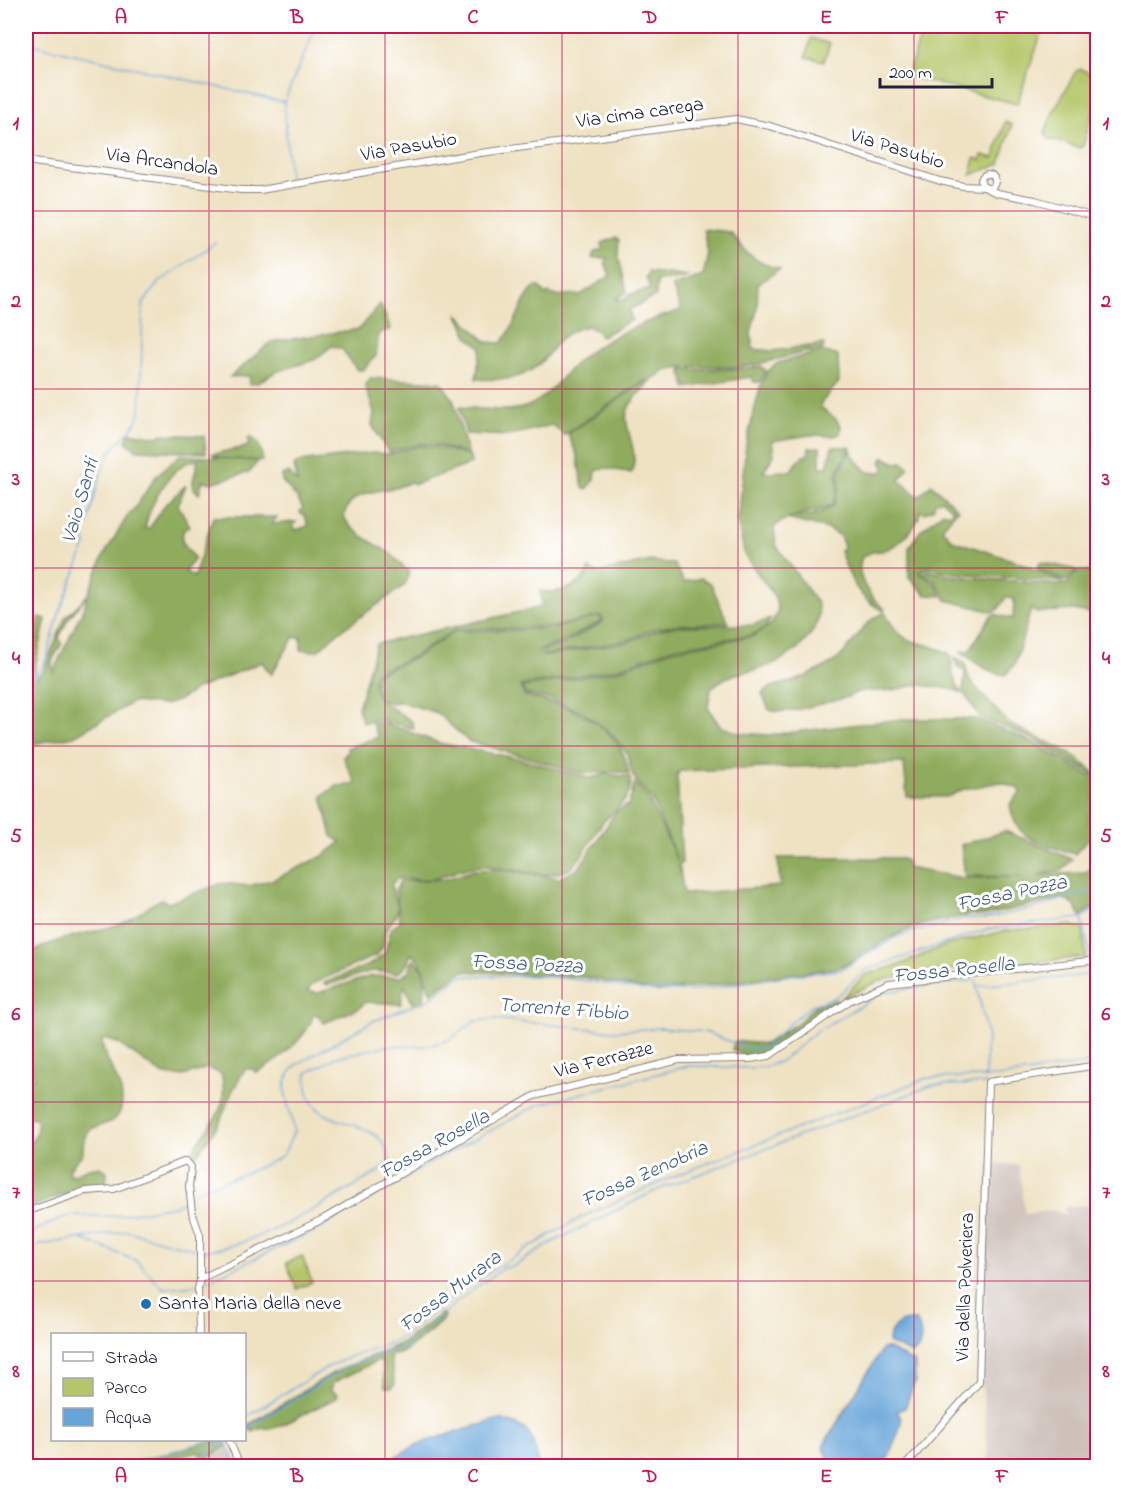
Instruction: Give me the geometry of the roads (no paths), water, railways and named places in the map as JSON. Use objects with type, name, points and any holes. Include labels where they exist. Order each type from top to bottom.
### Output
[{"type":"street","name":"Via cima carega","points":[[531,146],[721,119],[753,122]]},
{"type":"street","name":"Via Pasubio","points":[[753,122],[963,186],[985,187],[995,184]]},
{"type":"street","name":"Via Pasubio","points":[[293,185],[531,146]]},
{"type":"street","name":"Via Arcandola","points":[[26,161],[241,190],[293,185]]},
{"type":"street","points":[[985,187],[982,183],[983,176],[992,175],[1002,194]]},
{"type":"street","name":"Via Pasubio","points":[[963,186],[983,176]]},
{"type":"street","name":"Via Pasubio","points":[[985,187],[1002,194],[1098,218]]},
{"type":"street","name":"Via Ferrazze","points":[[199,1283],[323,1219],[534,1096],[679,1059],[763,1058],[776,1053],[849,1001],[889,983],[1098,960]]},
{"type":"street","name":"Via della Polveriera","points":[[905,1467],[979,1383],[988,1082],[1098,1065]]},
{"type":"street","points":[[26,1212],[75,1194],[114,1189],[186,1161],[191,1167],[190,1196],[201,1244],[199,1257],[200,1333]]},
{"type":"street","points":[[229,1441],[240,1467]]},
{"type":"water","points":[[916,1321],[921,1339],[916,1351],[912,1354],[888,1343],[891,1332],[897,1326],[904,1322]]},
{"type":"water","points":[[882,1349],[889,1349],[915,1363],[915,1381],[905,1408],[897,1411],[901,1424],[897,1436],[882,1466],[856,1467],[838,1464],[826,1455],[823,1446]]},
{"type":"water","points":[[499,1419],[518,1425],[529,1434],[539,1466],[392,1466],[394,1457],[420,1443]]},
{"type":"waterway","points":[[26,43],[284,102],[316,26]]},
{"type":"waterway","name":"Vaio Santi","points":[[284,103],[289,177]]},
{"type":"waterway","name":"Vaio Santi","points":[[26,694],[46,660],[60,611],[86,545],[84,534],[103,467],[111,451],[133,426],[140,413],[143,304],[158,283],[216,242]]},
{"type":"waterway","name":"Fossa Pozza","points":[[191,1195],[200,1189],[242,1175],[284,1154],[294,1131],[285,1089],[290,1073],[296,1065],[371,1022],[429,999],[461,976],[543,976],[641,990],[692,991],[791,975],[840,970],[898,936],[965,918],[983,919],[1030,909],[1098,889]]},
{"type":"waterway","name":"Torrente Fibbio","points":[[202,1251],[248,1240],[294,1220],[380,1171],[389,1161],[384,1145],[374,1134],[329,1116],[316,1107],[308,1094],[307,1073],[337,1057],[385,1046],[428,1046],[449,1040],[475,1021],[494,1019],[612,1031],[661,1028],[705,1032],[752,1050],[770,1044],[812,1005],[836,997],[865,970],[988,929],[1081,918],[1098,907]]},
{"type":"waterway","points":[[1082,919],[1090,955],[1098,955]]},
{"type":"waterway","name":"Fossa Rosella","points":[[822,1028],[884,992],[976,980],[977,986],[1098,974]]},
{"type":"waterway","name":"Fossa Murara","points":[[977,987],[987,1034],[985,1077]]},
{"type":"waterway","name":"Fossa Rosella","points":[[200,1284],[321,1228],[430,1163],[540,1104],[688,1066],[752,1068],[768,1066],[781,1061],[819,1029]]},
{"type":"waterway","name":"Fossa Zenobria","points":[[246,1417],[328,1367],[354,1355],[396,1341],[474,1282],[582,1217],[675,1176],[927,1078],[998,1077],[1098,1062]]},
{"type":"waterway","name":"Fossa Murara","points":[[246,1429],[350,1365],[405,1346],[468,1293],[504,1268],[514,1266],[553,1242],[655,1191],[933,1085],[985,1084],[985,1082]]},
{"type":"waterway","name":"Fossa Pozza","points":[[26,1235],[67,1216],[116,1216],[174,1206],[188,1198]]},
{"type":"waterway","name":"Torrente Fibbio","points":[[26,1255],[39,1245],[127,1231],[197,1250]]},
{"type":"waterway","name":"Fossa Rosella","points":[[82,1239],[137,1261],[163,1288],[196,1285]]},
{"type":"waterway","name":"Fossa Zenobria","points":[[120,1466],[208,1441]]},
{"type":"waterway","name":"Fossa Murara","points":[[186,1466],[225,1441]]},
{"type":"waterway","points":[[226,1442],[236,1466]]},
{"type":"place","name":"Santa Maria della neve","points":[[146,1304]]}]
